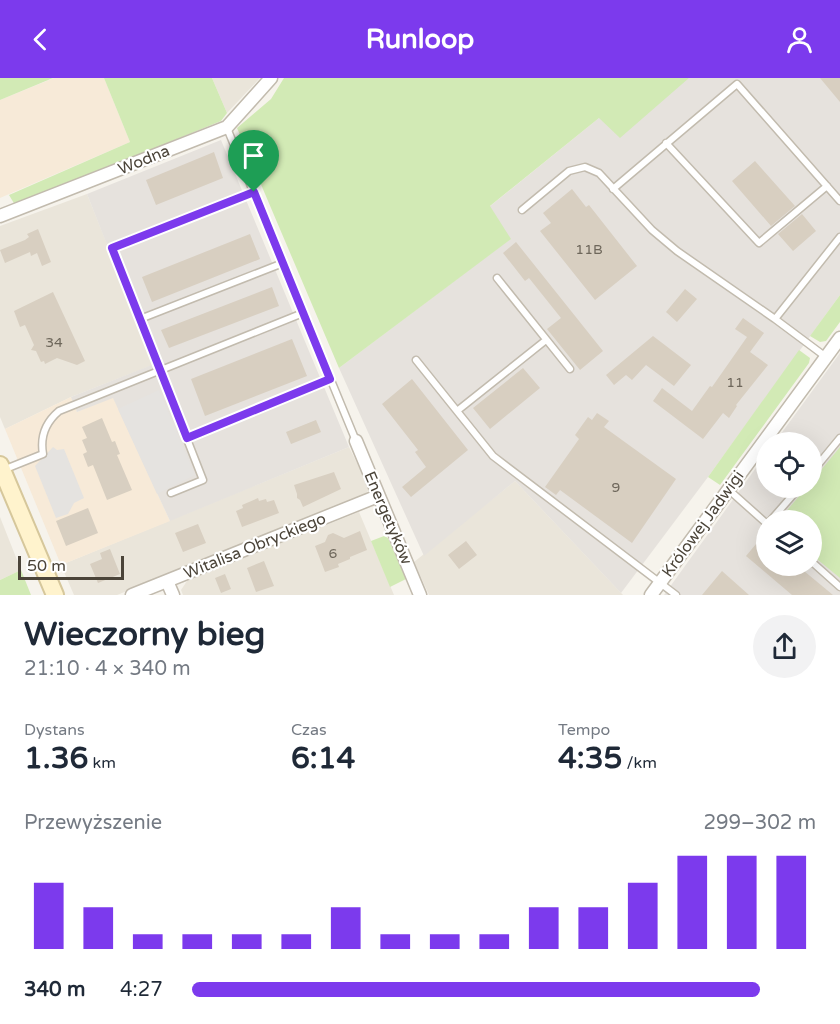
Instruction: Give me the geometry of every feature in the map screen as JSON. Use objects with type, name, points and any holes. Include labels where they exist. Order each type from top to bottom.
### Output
[{"type":"main road","points":[[1,468],[55,595]]},
{"type":"street","name":"Wodna","points":[[0,216],[227,127],[271,78]]},
{"type":"street","name":"Królowej Jadwigi","points":[[651,595],[840,338]]},
{"type":"street","name":"Energetyków","points":[[356,441],[420,595]]},
{"type":"street","name":"Witalisa Obryckiego","points":[[132,595],[378,496]]},
{"type":"street","points":[[167,581],[173,595]]},
{"type":"lane","points":[[613,189],[737,84],[840,201]]},
{"type":"lane","points":[[227,127],[356,441]]},
{"type":"lane","points":[[666,143],[759,243],[826,186]]},
{"type":"lane","points":[[522,210],[569,171],[585,167],[599,173],[652,230],[677,252],[826,358]]},
{"type":"lane","points":[[171,493],[203,480],[112,248],[254,192]]},
{"type":"lane","points":[[775,320],[840,237]]},
{"type":"lane","points":[[140,319],[283,263]]},
{"type":"lane","points":[[497,278],[570,369]]},
{"type":"lane","points":[[1,468],[43,454],[41,444],[43,434],[53,416],[59,411],[303,313]]},
{"type":"lane","points":[[457,411],[546,340]]},
{"type":"lane","points":[[416,360],[493,456],[676,595]]},
{"type":"lane","points":[[187,438],[330,379]]},
{"type":"lane","points":[[822,460],[840,438]]},
{"type":"lane","points":[[728,490],[756,514]]},
{"type":"lane","points":[[780,510],[790,498]]},
{"type":"lane","points":[[822,571],[840,587]]},
{"type":"shaded area","points":[[54,78],[104,78],[130,142],[0,198],[0,100]]},
{"type":"shaded area","points":[[212,78],[260,78],[227,113]]},
{"type":"shaded area","points":[[689,78],[840,78],[840,295],[621,593],[515,481],[424,556],[339,368],[510,239],[489,207],[599,118]]},
{"type":"shaded area","points":[[221,140],[349,447],[170,521],[113,398],[77,412],[71,397],[154,364],[87,194]]},
{"type":"shaded area","points":[[87,194],[155,364],[71,397],[5,429],[0,417],[0,226]]},
{"type":"shaded area","points":[[840,353],[840,595],[664,595],[756,468],[756,498],[822,498],[822,432],[782,432]]},
{"type":"shaded area","points":[[159,390],[195,475],[157,494],[118,409]]},
{"type":"shaded area","points":[[71,397],[77,412],[113,397],[170,521],[61,565],[5,429]]},
{"type":"shaded area","points":[[53,447],[57,450],[64,449],[84,498],[74,503],[68,514],[56,518],[35,466]]},
{"type":"shaded area","points":[[349,447],[370,489],[363,496],[117,595],[74,595],[61,565]]},
{"type":"shaded area","points":[[515,481],[623,595],[429,595],[414,562]]},
{"type":"shaded area","points":[[359,512],[394,595],[183,595],[181,590],[187,581]]},
{"type":"shaded area","points":[[0,517],[21,570],[0,580]]},
{"type":"green space","points":[[0,78],[53,78],[0,100]]},
{"type":"green space","points":[[104,78],[212,78],[227,113],[221,121],[15,205],[9,195],[130,142]]},
{"type":"green space","points":[[284,78],[689,78],[620,138],[599,118],[490,206],[511,239],[339,368],[237,128],[271,99]]},
{"type":"green space","points":[[840,295],[840,322],[826,341],[820,342],[810,336]]},
{"type":"green space","points":[[799,350],[810,358],[809,363],[759,432],[756,432],[756,436],[720,485],[708,477]]},
{"type":"green space","points":[[840,447],[840,578],[822,563],[822,510],[787,510],[797,498],[822,498],[822,469]]},
{"type":"green space","points":[[384,536],[388,538],[406,579],[390,587],[371,541]]},
{"type":"green space","points":[[21,570],[31,595],[0,595],[0,580]]},
{"type":"building","points":[[820,78],[840,78],[840,102]]},
{"type":"building","points":[[214,152],[223,178],[156,205],[146,180]]},
{"type":"building","points":[[755,161],[795,206],[771,226],[732,181]]},
{"type":"building","points":[[572,189],[586,207],[589,205],[637,266],[595,300],[540,231],[551,223],[543,213]]},
{"type":"building","points":[[802,214],[816,231],[793,251],[778,234]]},
{"type":"building","points":[[38,229],[51,262],[42,266],[37,253],[31,256],[30,252],[5,263],[0,250],[25,240],[29,237],[27,234]]},
{"type":"building","points":[[250,234],[260,259],[152,302],[142,277]]},
{"type":"building","points":[[516,242],[603,351],[580,370],[547,329],[561,318],[529,278],[525,281],[503,253]]},
{"type":"building","points":[[272,287],[279,306],[169,348],[161,330]]},
{"type":"building","points":[[685,289],[697,299],[677,322],[666,312]]},
{"type":"building","points":[[53,292],[85,361],[77,365],[57,358],[45,364],[44,361],[41,362],[36,351],[31,350],[34,345],[25,325],[20,327],[14,311]]},
{"type":"building","points":[[743,318],[764,333],[750,352],[768,365],[736,405],[729,418],[723,413],[703,439],[653,401],[662,388],[692,411],[747,337],[735,329]]},
{"type":"building","points":[[653,336],[691,365],[674,386],[646,365],[632,380],[626,375],[614,385],[606,375]]},
{"type":"building","points":[[292,339],[307,376],[205,416],[191,379]]},
{"type":"building","points":[[523,368],[540,388],[490,429],[473,408]]},
{"type":"building","points":[[412,379],[468,450],[411,497],[402,487],[426,467],[415,452],[418,450],[382,404]]},
{"type":"building","points":[[597,413],[609,421],[604,427],[676,479],[632,543],[560,490],[556,495],[545,487],[579,439],[575,435],[588,417],[592,420]]},
{"type":"building","points":[[102,418],[112,442],[115,441],[120,454],[117,455],[132,490],[107,500],[93,465],[88,467],[83,454],[87,452],[82,440],[87,438],[82,427]]},
{"type":"building","points":[[316,420],[321,432],[291,444],[286,432]]},
{"type":"building","points":[[334,472],[341,489],[303,507],[297,498],[294,485]]},
{"type":"building","points":[[258,498],[259,501],[266,499],[267,502],[274,500],[279,513],[242,527],[236,511],[243,508],[242,505]]},
{"type":"building","points":[[88,508],[98,533],[66,546],[56,521]]},
{"type":"building","points":[[198,524],[206,543],[183,552],[175,533]]},
{"type":"building","points":[[360,531],[367,550],[338,564],[339,567],[325,572],[315,546],[325,542],[328,535],[333,533],[344,538]]},
{"type":"building","points":[[466,541],[477,555],[459,569],[448,555]]},
{"type":"building","points":[[756,544],[756,564],[746,556]]},
{"type":"building","points":[[110,549],[120,574],[98,583],[90,564],[102,559],[100,553]]},
{"type":"building","points":[[264,561],[274,586],[256,592],[247,568]]},
{"type":"building","points":[[722,571],[749,595],[702,595]]},
{"type":"building","points":[[225,574],[231,589],[221,593],[215,578]]},
{"type":"building","points":[[770,576],[810,576],[833,595],[792,595]]},
{"type":"route","points":[[254,192],[330,379],[187,438],[112,248],[254,192]]}]
